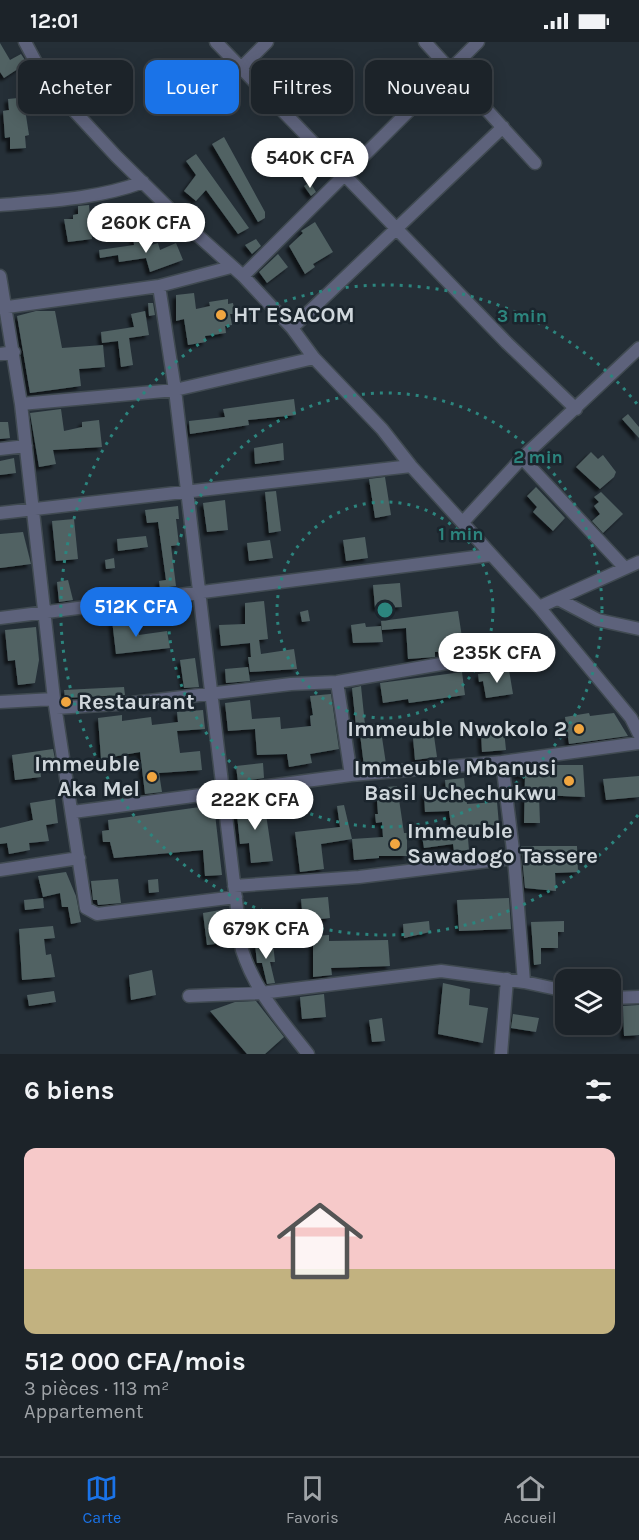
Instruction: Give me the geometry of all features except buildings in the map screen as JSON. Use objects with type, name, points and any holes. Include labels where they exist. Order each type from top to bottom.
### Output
[{"type":"street","points":[[25,42],[40,70],[59,94],[143,182],[243,276],[292,328],[314,358],[382,429],[411,466],[539,607],[631,718],[639,734]]},
{"type":"street","points":[[216,42],[507,343],[576,409]]},
{"type":"street","points":[[242,67],[267,42]]},
{"type":"street","points":[[425,42],[443,60]]},
{"type":"street","points":[[459,60],[478,42]]},
{"type":"street","points":[[243,276],[405,114]]},
{"type":"street","points":[[491,114],[535,163]]},
{"type":"street","points":[[292,328],[397,230],[502,127]]},
{"type":"street","points":[[0,205],[92,196],[119,191],[143,182]]},
{"type":"street","points":[[3,308],[159,286],[231,267]]},
{"type":"street","points":[[0,276],[3,308],[14,352],[55,704],[86,908],[91,913],[235,892],[514,858]]},
{"type":"street","points":[[159,286],[175,390],[242,950],[250,974],[261,993],[308,1054]]},
{"type":"street","points":[[463,522],[522,458],[639,348]]},
{"type":"street","points":[[0,354],[14,352]]},
{"type":"street","points":[[21,404],[175,390],[314,358]]},
{"type":"street","points":[[0,449],[26,446]]},
{"type":"street","points":[[522,458],[624,567]]},
{"type":"street","points":[[0,513],[411,466]]},
{"type":"street","points":[[0,618],[491,555]]},
{"type":"street","points":[[539,607],[639,562]]},
{"type":"street","points":[[558,599],[598,620],[639,629]]},
{"type":"street","points":[[0,702],[132,703],[211,693],[337,682],[464,660]]},
{"type":"street","points":[[337,682],[351,775]]},
{"type":"street","points":[[73,812],[351,775],[502,762],[639,743]]},
{"type":"street","points":[[502,762],[514,858],[524,981]]},
{"type":"street","points":[[0,870],[80,858]]},
{"type":"street","points":[[189,996],[261,993],[441,971],[524,981],[555,988]]},
{"type":"street","points":[[501,1054],[507,979]]},
{"type":"street","points":[[621,998],[639,997]]},
{"type":"place","name":"HT ESACOM","points":[[221,315]]},
{"type":"place","name":"Restaurant","points":[[66,702]]},
{"type":"place","name":"Immeuble Nwokolo 2","points":[[579,729]]},
{"type":"place","name":"Immeuble Aka Mel","points":[[152,777]]},
{"type":"place","name":"Immeuble Mbanusi Basil Uchechukwu","points":[[569,781]]},
{"type":"place","name":"Immeuble Sawadogo Tassere","points":[[395,844]]}]
